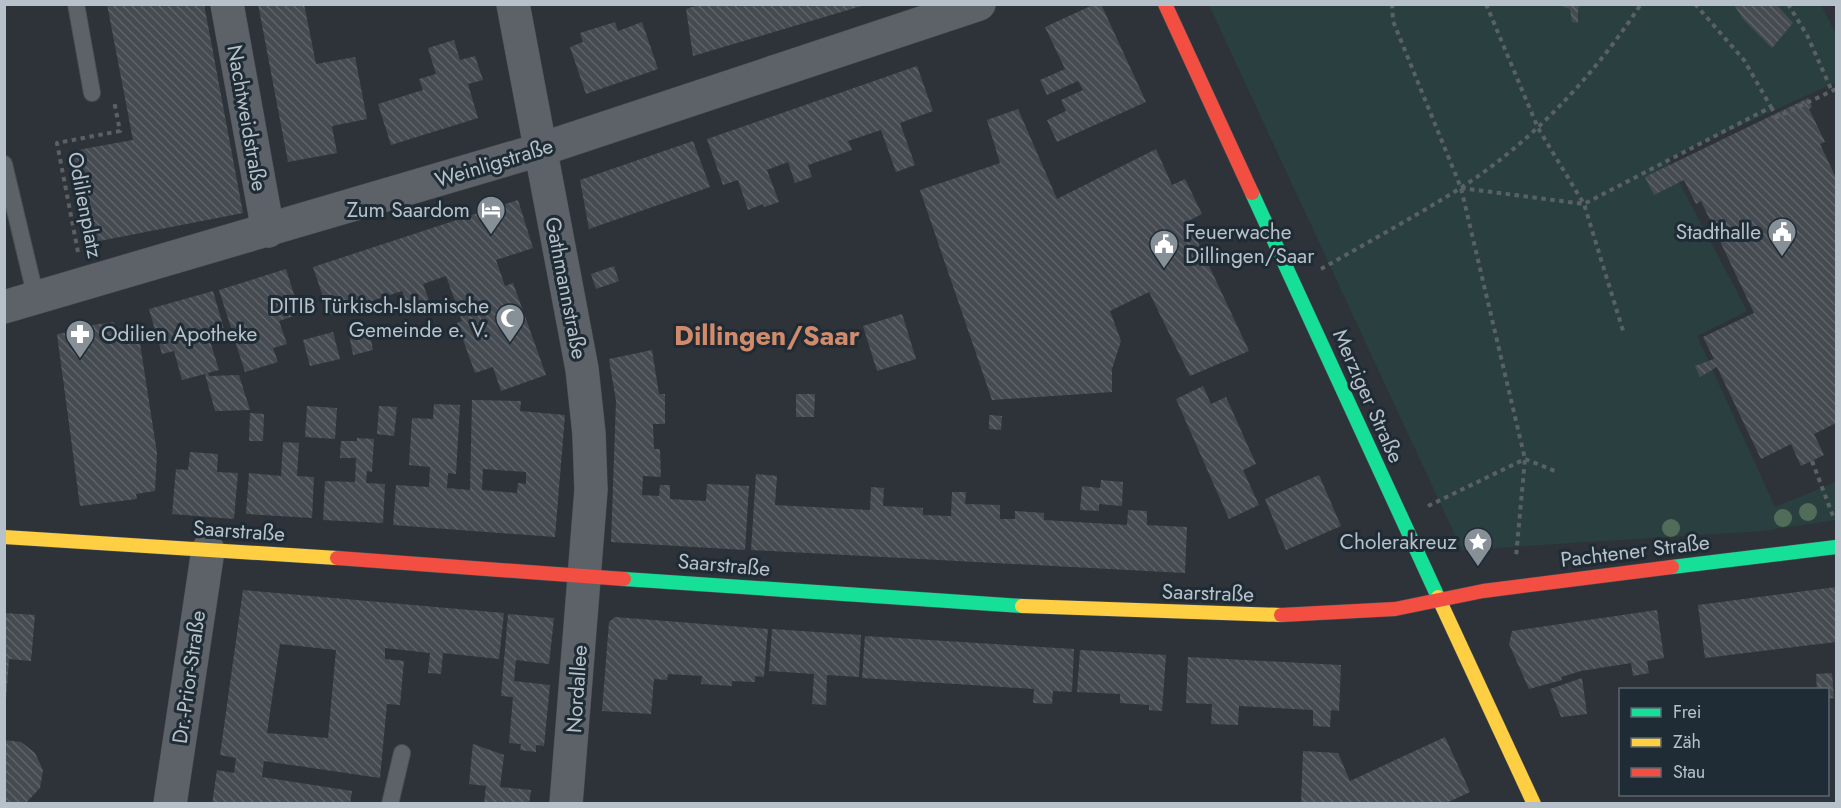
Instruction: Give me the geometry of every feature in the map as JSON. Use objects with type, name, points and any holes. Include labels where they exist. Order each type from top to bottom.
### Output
[{"type":"street","name":"Nachtweidstraße","points":[[227,4],[268,231]]},
{"type":"street","name":"Gathmannstraße","points":[[513,4],[582,369],[588,423],[591,490],[585,575]]},
{"type":"street","name":"Weinligstraße","points":[[4,307],[539,150],[979,4]]},
{"type":"street","name":"Merziger Straße","points":[[1165,4],[1534,804]]},
{"type":"street","name":"Saarstraße","points":[[4,537],[585,575],[923,603],[1215,615],[1310,616],[1392,610],[1440,603]]},
{"type":"street","name":"Pachtener Straße","points":[[1440,603],[1483,591],[1836,547]]},
{"type":"street","name":"Dr.-Prior-Straße","points":[[170,804],[208,550]]},
{"type":"street","name":"Nordallee","points":[[567,804],[585,575]]},
{"type":"lane","points":[[76,4],[92,93]]},
{"type":"lane","points":[[4,164],[36,298]]},
{"type":"lane","points":[[390,804],[402,753]]},
{"type":"path","points":[[1392,4],[1393,21],[1461,188],[1525,459],[1514,588]]},
{"type":"path","points":[[1486,4],[1538,128],[1584,204],[1623,334]]},
{"type":"path","points":[[1294,285],[1461,188],[1538,128],[1614,46],[1641,4]]},
{"type":"path","points":[[1695,4],[1744,60],[1778,117],[1834,90],[1807,35],[1788,4]]},
{"type":"path","name":"Odilienplatz","points":[[85,285],[57,143],[120,131],[113,97]]},
{"type":"path","points":[[1461,188],[1584,204],[1771,107]]},
{"type":"path","points":[[1401,519],[1525,459],[1555,471]]},
{"type":"path","points":[[1812,461],[1830,510]]},
{"type":"green space","points":[[1209,5],[1821,5],[1836,34],[1836,82],[1667,159],[1747,311],[1697,336],[1775,507],[1836,482],[1836,520],[1762,531],[1462,550]]},
{"type":"building","points":[[107,4],[204,4],[243,213],[89,243],[72,151],[133,140]]},
{"type":"building","points":[[258,4],[304,4],[316,64],[355,57],[367,119],[332,126],[337,153],[288,162]]},
{"type":"building","points":[[701,4],[865,5],[693,56],[686,9]]},
{"type":"building","points":[[1095,4],[1101,4],[1146,102],[1057,142],[1047,120],[1066,111],[1061,100],[1083,90],[1078,81],[1047,95],[1040,80],[1065,69],[1045,27]]},
{"type":"building","points":[[1558,4],[1580,4],[1578,23],[1572,22],[1570,9]]},
{"type":"building","points":[[1737,4],[1776,4],[1793,23],[1772,48],[1743,19],[1735,6]]},
{"type":"building","points":[[615,22],[618,31],[642,22],[658,69],[586,94],[570,47],[583,42],[580,33]]},
{"type":"building","points":[[454,40],[460,60],[475,56],[483,80],[468,84],[478,118],[391,145],[378,104],[423,90],[419,79],[436,74],[428,48]]},
{"type":"building","points":[[917,66],[933,111],[900,123],[915,165],[896,172],[881,130],[848,141],[852,150],[808,165],[812,177],[795,183],[788,162],[767,170],[779,202],[764,207],[763,204],[748,210],[738,180],[723,185],[707,139]]},
{"type":"building","name":"Stadthalle","points":[[1808,98],[1812,107],[1809,109],[1825,142],[1820,144],[1836,178],[1836,423],[1814,434],[1824,455],[1801,466],[1791,444],[1761,459],[1717,367],[1700,377],[1695,366],[1714,359],[1703,337],[1754,313],[1701,201],[1696,204],[1684,180],[1654,195],[1645,177]]},
{"type":"building","points":[[1018,109],[1057,199],[1156,149],[1172,185],[1185,179],[1202,214],[1188,221],[1249,351],[1190,376],[1149,292],[1110,311],[1121,341],[1112,369],[1112,392],[992,400],[920,190],[1000,163],[987,120]]},
{"type":"building","points":[[693,141],[710,187],[589,229],[580,180]]},
{"type":"building","points":[[518,200],[533,248],[496,260],[505,286],[513,283],[546,375],[501,391],[493,367],[475,373],[457,323],[462,321],[446,276],[423,284],[430,303],[408,310],[402,291],[329,315],[313,267]]},
{"type":"building","points":[[614,266],[619,281],[596,289],[591,274]]},
{"type":"building","points":[[286,269],[300,314],[279,321],[287,344],[273,348],[278,362],[245,372],[219,290]]},
{"type":"building","points":[[213,291],[226,336],[210,341],[219,370],[208,373],[209,376],[239,375],[250,410],[215,411],[205,374],[182,380],[174,351],[162,354],[149,309]]},
{"type":"building","points":[[902,314],[916,359],[877,371],[863,326]]},
{"type":"building","points":[[114,322],[117,340],[139,337],[157,453],[155,491],[136,494],[137,499],[80,506],[57,334],[92,329],[92,325]]},
{"type":"building","points":[[369,330],[373,350],[353,355],[349,334]]},
{"type":"building","points":[[333,332],[340,359],[310,366],[303,340]]},
{"type":"building","points":[[652,350],[659,394],[665,394],[665,424],[653,424],[654,449],[660,449],[661,477],[643,476],[642,495],[659,496],[660,485],[670,485],[670,499],[706,501],[707,484],[749,486],[745,550],[611,542],[616,401],[609,359]]},
{"type":"building","points":[[1203,386],[1211,404],[1226,397],[1256,464],[1243,470],[1259,505],[1229,519],[1176,399]]},
{"type":"building","points":[[796,394],[815,394],[814,417],[796,417]]},
{"type":"building","points":[[472,400],[521,401],[520,411],[565,415],[555,537],[393,525],[396,485],[429,487],[430,467],[409,465],[412,418],[433,419],[434,404],[460,405],[456,474],[448,473],[447,488],[470,490]],"holes":[[[483,469],[526,472],[526,484],[518,483],[517,493],[482,490]]]},
{"type":"building","points":[[307,406],[337,408],[335,439],[305,437]]},
{"type":"building","points":[[379,406],[397,407],[394,436],[377,434]]},
{"type":"building","points":[[250,413],[264,414],[263,441],[249,441]]},
{"type":"building","points":[[989,415],[1002,416],[1001,430],[989,429]]},
{"type":"building","points":[[357,438],[374,439],[372,472],[367,471],[366,483],[385,484],[383,523],[323,520],[325,481],[355,482],[356,458],[340,458],[341,441],[357,441]]},
{"type":"building","points":[[283,442],[299,443],[297,476],[314,477],[312,518],[246,514],[249,473],[281,476]]},
{"type":"building","points":[[190,452],[218,454],[217,472],[238,473],[234,519],[172,514],[176,469],[188,470]]},
{"type":"building","points":[[756,474],[777,476],[775,505],[870,510],[871,487],[884,488],[883,506],[923,508],[923,515],[951,516],[952,492],[966,492],[965,504],[1000,505],[1000,519],[1015,519],[1015,511],[1044,513],[1044,520],[1127,525],[1128,510],[1147,511],[1147,525],[1187,527],[1185,573],[751,550]]},
{"type":"building","points":[[1319,475],[1341,526],[1286,550],[1265,499]]},
{"type":"building","points":[[1101,480],[1123,482],[1122,506],[1099,504],[1099,511],[1080,510],[1082,486],[1100,488]]},
{"type":"building","points":[[1836,587],[1836,642],[1705,658],[1698,605]]},
{"type":"building","points":[[243,590],[504,613],[499,659],[443,653],[441,674],[428,673],[430,653],[385,648],[385,659],[404,661],[400,705],[387,704],[380,778],[264,761],[262,777],[352,791],[350,804],[212,804],[217,770],[234,773],[236,758],[220,755]],"holes":[[[280,644],[336,650],[328,738],[267,733]]]},
{"type":"building","points":[[1657,610],[1664,658],[1647,661],[1649,673],[1633,676],[1631,663],[1581,671],[1561,677],[1562,680],[1529,689],[1509,644],[1512,631]]},
{"type":"building","points":[[5,613],[35,615],[31,661],[9,659],[6,700]]},
{"type":"building","points":[[508,614],[554,618],[549,664],[516,660],[514,681],[550,685],[544,746],[536,745],[536,752],[520,750],[521,744],[509,743],[513,697],[501,696]]},
{"type":"building","points":[[615,617],[768,629],[764,677],[755,676],[755,682],[732,681],[732,686],[701,684],[702,676],[668,674],[667,680],[654,679],[651,714],[602,711],[609,622]]},
{"type":"building","points":[[772,629],[861,635],[859,677],[827,675],[826,705],[812,704],[814,674],[769,671]]},
{"type":"building","points":[[865,636],[1074,649],[1072,692],[1053,691],[1052,704],[1033,703],[1034,689],[862,678]]},
{"type":"building","points":[[1080,650],[1166,655],[1162,711],[1149,710],[1149,705],[1120,703],[1120,694],[1077,692]]},
{"type":"building","points":[[1188,657],[1341,665],[1339,711],[1331,710],[1330,727],[1313,726],[1313,710],[1239,706],[1238,725],[1211,724],[1212,704],[1186,703]]},
{"type":"building","points":[[1832,673],[1834,698],[1829,699],[1829,688],[1817,688],[1816,674]]},
{"type":"building","points":[[1582,678],[1587,714],[1561,717],[1550,689]]},
{"type":"building","points":[[1445,737],[1470,792],[1444,804],[1301,804],[1303,751],[1338,753],[1350,781]]},
{"type":"building","points":[[4,740],[21,742],[35,753],[43,770],[40,788],[25,804],[4,804]]},
{"type":"building","points":[[473,744],[504,755],[500,787],[531,790],[529,804],[484,804],[486,786],[469,784]]},
{"type":"traffic: fast","points":[[1252,193],[1438,597]]},
{"type":"traffic: fast","points":[[1672,567],[1836,547]]},
{"type":"traffic: fast","points":[[624,579],[1022,606]]},
{"type":"traffic: slow","points":[[4,537],[337,558]]},
{"type":"traffic: slow","points":[[1438,597],[1534,804]]},
{"type":"traffic: slow","points":[[1022,606],[1281,615]]},
{"type":"traffic: jam","points":[[1165,4],[1252,193]]},
{"type":"traffic: jam","points":[[337,558],[624,579]]},
{"type":"traffic: jam","points":[[1281,615],[1395,609],[1483,591],[1672,567]]},
{"type":"place","name":"Zum Saardom","points":[[491,236]]},
{"type":"place","name":"Stadthalle","points":[[1782,258]]},
{"type":"place","name":"Feuerwache Dillingen/Saar","points":[[1164,270]]},
{"type":"place","name":"DITIB Türkisch-Islamische Gemeinde e. V.","points":[[510,344]]},
{"type":"place","name":"Odilien Apotheke","points":[[80,360]]},
{"type":"place","name":"Cholerakreuz","points":[[1478,568]]},
{"type":"district","name":"Dillingen/Saar","points":[[767,335]]}]
